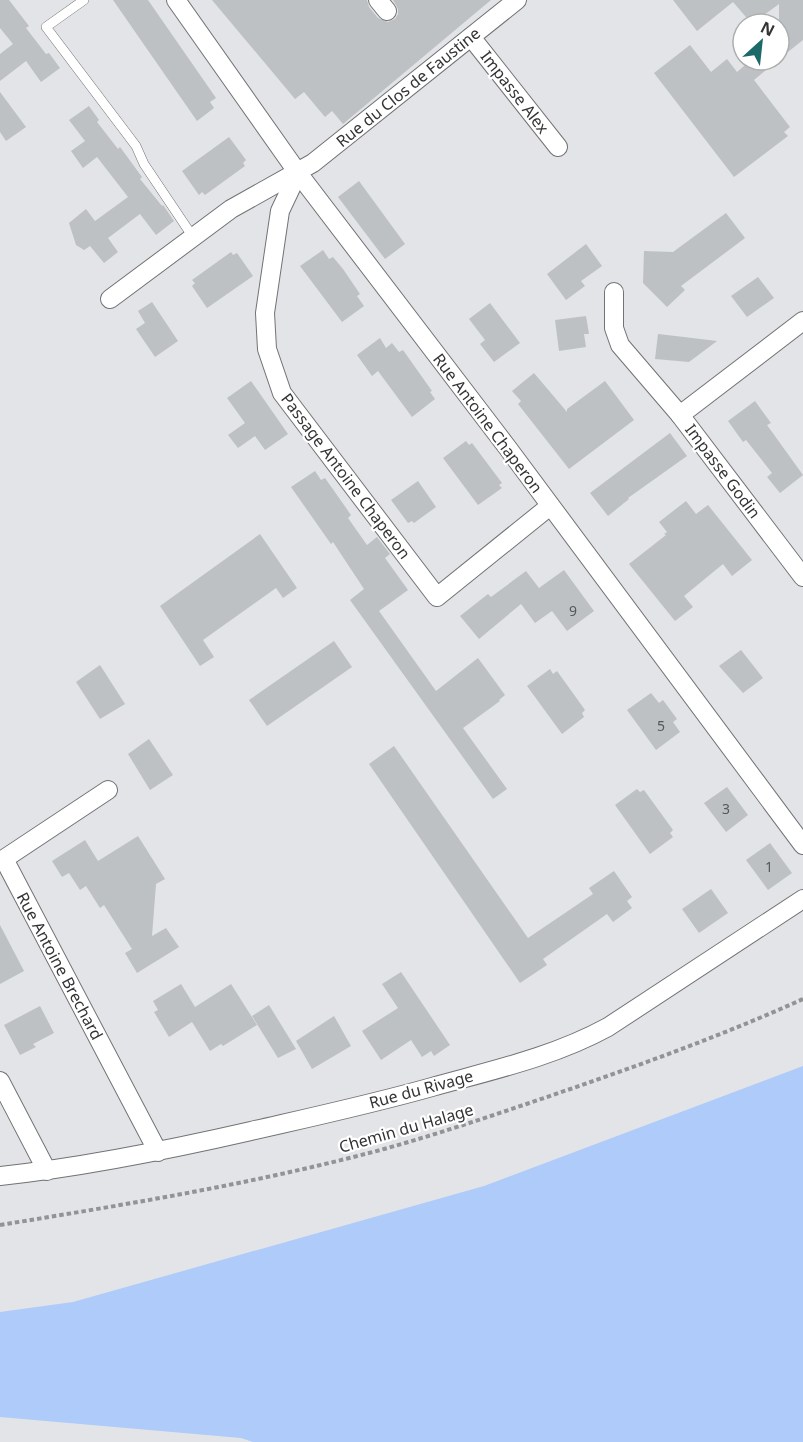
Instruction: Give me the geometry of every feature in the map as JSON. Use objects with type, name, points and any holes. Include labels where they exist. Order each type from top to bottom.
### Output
[{"type":"street","name":"Rue Antoine Chaperon","points":[[176,0],[298,173],[803,845]]},
{"type":"street","name":"Rue du Clos de Faustine","points":[[110,299],[231,209],[313,163],[517,0]]},
{"type":"street","name":"Impasse Alex","points":[[471,37],[558,147]]},
{"type":"street","name":"Passage Antoine Chaperon","points":[[298,173],[280,212],[265,313],[267,350],[282,393],[437,597],[550,506]]},
{"type":"street","points":[[614,292],[614,328],[620,345],[680,415]]},
{"type":"street","name":"Impasse Godin","points":[[803,321],[680,415],[803,577]]},
{"type":"street","name":"Rue Antoine Brechard","points":[[108,790],[4,859],[158,1152]]},
{"type":"street","name":"Rue du Rivage","points":[[0,1176],[47,1171],[158,1152],[381,1101],[549,1054],[586,1039],[609,1026],[803,899]]},
{"type":"street","points":[[0,1081],[47,1171]]},
{"type":"lane","points":[[84,0],[46,27],[136,146],[144,164],[193,237]]},
{"type":"path","name":"Chemin du Halage","points":[[0,1225],[144,1202],[383,1149],[467,1124],[702,1043],[803,999]]},
{"type":"water","points":[[803,1066],[803,1442],[253,1442],[241,1438],[0,1417],[0,1312],[73,1302],[484,1186]]},
{"type":"building","points":[[0,0],[9,0],[29,26],[26,28],[60,68],[41,82],[26,61],[0,81],[0,54],[13,44],[0,28]]},
{"type":"building","points":[[113,0],[148,0],[216,98],[210,102],[214,108],[197,121]]},
{"type":"building","points":[[212,0],[367,0],[369,7],[378,18],[388,22],[395,19],[398,14],[393,0],[491,0],[343,124],[332,111],[325,117],[304,92],[295,99]]},
{"type":"building","points":[[673,0],[803,0],[803,40],[791,50],[791,12],[779,12],[779,4],[768,12],[742,12],[733,2],[697,31]]},
{"type":"building","points":[[690,45],[711,72],[727,59],[731,64],[731,72],[764,72],[754,80],[790,127],[784,132],[788,136],[734,177],[654,73]]},
{"type":"building","points":[[0,92],[26,127],[6,141],[0,132]]},
{"type":"building","points":[[89,106],[99,120],[97,122],[118,149],[120,147],[142,177],[140,179],[174,221],[156,235],[140,214],[108,238],[118,252],[104,263],[90,246],[84,250],[76,245],[69,223],[86,209],[95,221],[128,197],[97,157],[83,168],[71,151],[85,141],[69,120]]},
{"type":"building","points":[[229,137],[246,160],[243,163],[245,166],[205,195],[202,192],[199,195],[182,171]]},
{"type":"building","points":[[359,181],[405,244],[385,259],[338,197]]},
{"type":"building","points":[[726,213],[745,238],[681,286],[685,290],[667,307],[643,283],[644,251],[673,252]]},
{"type":"building","points":[[586,244],[602,266],[581,281],[585,286],[566,300],[547,274]]},
{"type":"building","points":[[323,250],[329,259],[333,257],[343,269],[360,294],[357,296],[364,306],[342,322],[300,266]]},
{"type":"building","points":[[231,252],[233,255],[237,253],[253,276],[207,308],[192,286],[195,283],[192,280]]},
{"type":"building","points":[[758,277],[774,298],[747,317],[731,296]]},
{"type":"building","points":[[152,302],[178,341],[155,357],[136,329],[145,323],[138,311]]},
{"type":"building","points":[[490,303],[520,343],[494,362],[480,344],[485,340],[469,319]]},
{"type":"building","points":[[586,316],[589,334],[584,334],[586,347],[559,351],[555,320]]},
{"type":"building","points":[[658,334],[717,341],[689,362],[655,359]]},
{"type":"building","points":[[380,338],[386,348],[392,343],[399,352],[403,350],[432,391],[430,392],[435,399],[412,417],[378,371],[372,376],[357,355]]},
{"type":"building","points":[[534,373],[567,412],[567,409],[605,381],[634,420],[569,469],[518,404],[521,401],[512,391]]},
{"type":"building","points":[[251,381],[288,434],[265,450],[255,436],[238,448],[228,435],[245,423],[227,398]]},
{"type":"building","points":[[755,401],[771,423],[767,425],[803,475],[780,493],[767,477],[772,473],[746,440],[743,442],[728,421]]},
{"type":"building","points":[[670,433],[687,456],[628,498],[608,516],[590,493]]},
{"type":"building","points":[[466,441],[469,445],[472,443],[502,483],[499,485],[502,488],[478,505],[443,458]]},
{"type":"building","points":[[315,471],[321,480],[325,478],[351,515],[348,518],[367,545],[377,537],[390,554],[385,558],[408,590],[379,611],[436,691],[478,658],[505,695],[463,728],[507,789],[493,799],[350,600],[364,589],[333,542],[331,544],[291,487]]},
{"type":"building","points":[[418,481],[436,507],[414,523],[412,521],[408,523],[391,500]]},
{"type":"building","points":[[686,501],[696,514],[708,505],[752,560],[732,576],[723,564],[684,596],[693,607],[675,621],[629,564],[666,535],[664,534],[667,532],[659,522]]},
{"type":"building","points":[[260,534],[297,588],[283,598],[276,588],[203,640],[214,657],[200,666],[160,606]]},
{"type":"building","points":[[564,570],[594,611],[567,631],[552,611],[535,623],[521,604],[479,639],[460,616],[488,594],[491,597],[526,571],[539,588]]},
{"type":"building","points":[[334,641],[352,667],[267,726],[249,700]]},
{"type":"building","points":[[741,650],[763,678],[743,693],[719,666]]},
{"type":"building","points":[[100,665],[125,704],[100,719],[76,682]]},
{"type":"building","points":[[550,669],[553,674],[557,671],[585,710],[582,713],[584,717],[562,734],[527,686]]},
{"type":"building","points":[[651,693],[659,703],[663,700],[677,719],[673,722],[680,732],[656,750],[627,710]]},
{"type":"building","points":[[149,739],[173,775],[150,790],[128,754]]},
{"type":"building","points":[[394,746],[528,938],[593,894],[589,888],[614,871],[632,897],[627,901],[632,908],[613,922],[607,914],[543,959],[547,965],[520,983],[369,764]]},
{"type":"building","points":[[727,787],[748,815],[726,832],[704,803]]},
{"type":"building","points":[[637,789],[640,792],[644,790],[673,830],[670,833],[673,837],[650,854],[615,805]]},
{"type":"building","points":[[138,836],[165,879],[156,884],[152,936],[166,928],[179,947],[137,973],[125,953],[132,949],[104,905],[100,908],[86,886],[80,890],[69,873],[62,877],[52,861],[85,840],[98,861]]},
{"type":"building","points":[[770,843],[792,873],[768,890],[746,860]]},
{"type":"building","points":[[711,889],[728,913],[699,933],[682,909]]},
{"type":"building","points":[[0,925],[24,971],[0,984]]},
{"type":"building","points":[[401,972],[450,1045],[434,1056],[431,1051],[422,1057],[411,1040],[381,1060],[362,1031],[398,1008],[382,984]]},
{"type":"building","points":[[181,984],[195,1007],[231,984],[257,1025],[223,1046],[221,1044],[210,1051],[192,1022],[169,1037],[154,1012],[158,1010],[153,1001]]},
{"type":"building","points":[[269,1005],[296,1049],[278,1058],[252,1016]]},
{"type":"building","points":[[40,1006],[54,1033],[33,1044],[36,1047],[20,1055],[4,1025]]},
{"type":"building","points":[[334,1016],[351,1046],[312,1069],[296,1041]]}]
